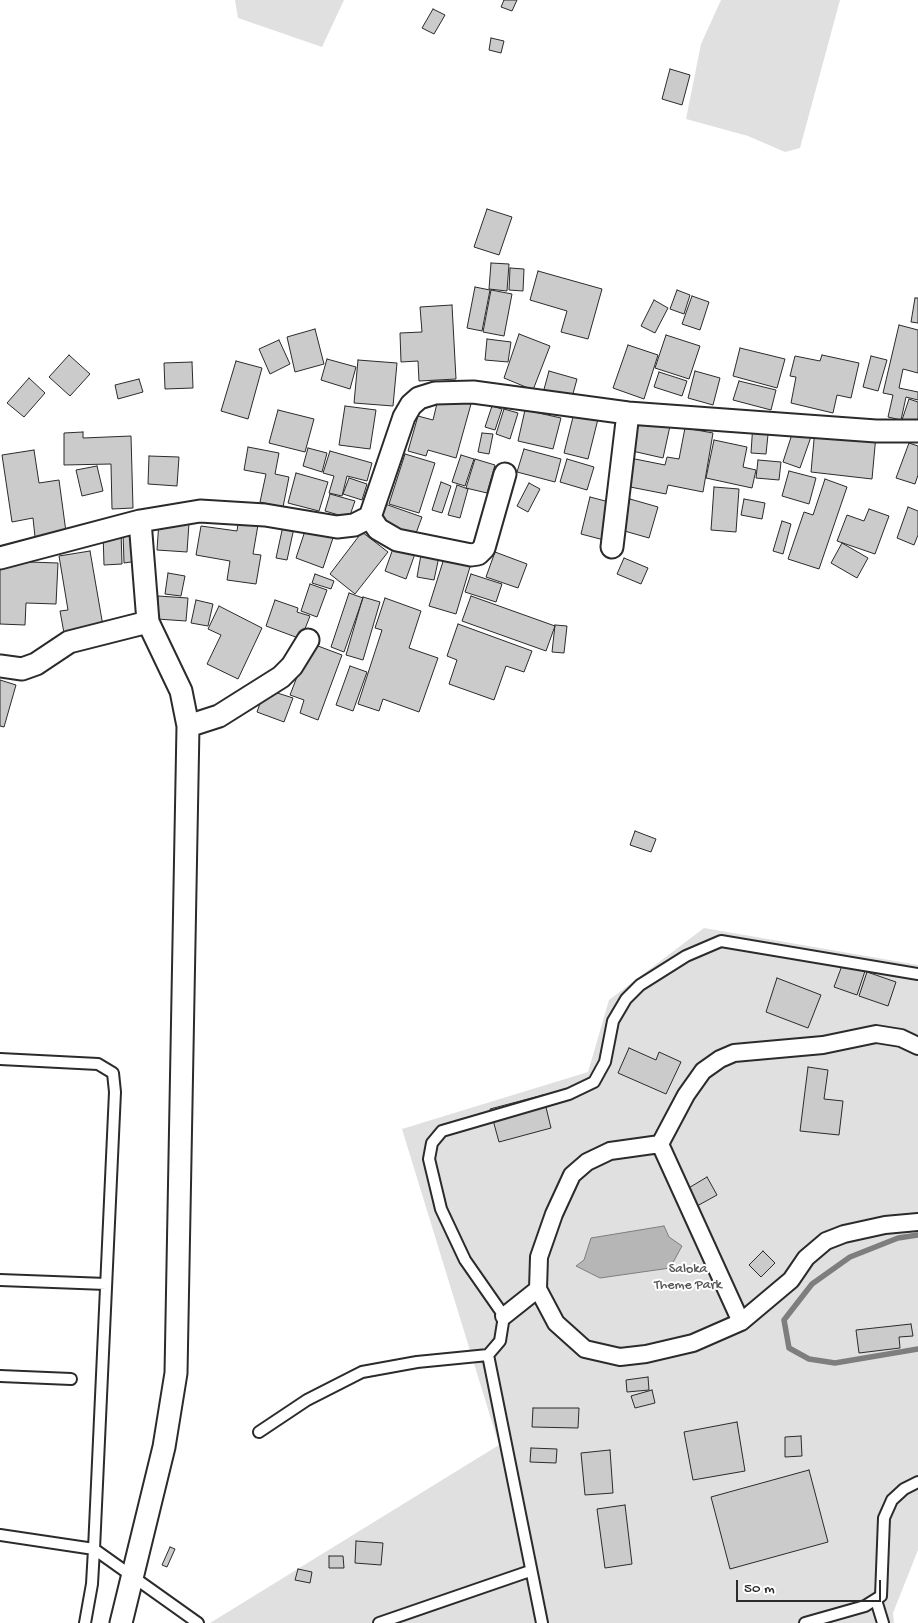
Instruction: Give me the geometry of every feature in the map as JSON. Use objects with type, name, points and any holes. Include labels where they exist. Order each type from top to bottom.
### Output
[{"type":"street","points":[[0,558],[140,521],[200,511],[265,515],[337,527],[354,525],[370,517],[404,417],[419,398],[435,393],[472,392],[628,413],[876,431],[918,432]]},
{"type":"street","points":[[612,547],[628,413]]},
{"type":"street","points":[[370,517],[378,529],[398,540],[471,555],[478,554],[484,548],[504,474]]},
{"type":"street","points":[[121,1623],[164,1447],[176,1373],[188,726],[181,691],[148,622],[140,521]]},
{"type":"street","points":[[0,666],[22,669],[36,664],[69,642],[148,622]]},
{"type":"street","points":[[188,726],[219,716],[281,677],[292,666],[308,640]]},
{"type":"street","points":[[660,1144],[686,1095],[703,1070],[734,1053],[823,1045],[876,1034],[900,1038],[918,1046]]},
{"type":"street","points":[[660,1144],[610,1151],[587,1162],[572,1175],[554,1214],[539,1257],[538,1289],[556,1323],[586,1349],[620,1357],[646,1354],[693,1343],[741,1322],[792,1280],[806,1258],[826,1241],[844,1234],[885,1225],[918,1222]]},
{"type":"street","points":[[660,1144],[741,1322]]},
{"type":"street","points":[[504,1316],[538,1289]]},
{"type":"lane","points":[[259,1432],[306,1400],[362,1372],[417,1362],[488,1355],[500,1341],[504,1316],[465,1260],[441,1209],[429,1159],[432,1143],[442,1131],[569,1094],[594,1082],[605,1062],[613,1021],[626,999],[640,985],[686,956],[721,941],[918,974]]},
{"type":"lane","points":[[0,1059],[98,1064],[113,1073],[115,1092],[94,1549],[92,1584],[85,1623]]},
{"type":"lane","points":[[0,1280],[106,1284]]},
{"type":"lane","points":[[488,1355],[542,1623]]},
{"type":"lane","points":[[0,1376],[71,1379]]},
{"type":"lane","points":[[805,1623],[865,1606],[881,1596],[884,1518],[892,1500],[904,1489],[918,1482]]},
{"type":"lane","points":[[0,1535],[94,1549],[132,1578],[198,1623]]},
{"type":"lane","points":[[379,1623],[530,1571]]},
{"type":"lane","points":[[876,1600],[882,1623]]},
{"type":"green space","points":[[235,0],[344,0],[322,47],[238,18]]},
{"type":"green space","points":[[721,0],[840,0],[800,148],[785,152],[748,136],[686,119],[701,44]]},
{"type":"green space","name":"Saloka Theme Park","points":[[704,928],[918,965],[918,1550],[893,1613],[894,1623],[210,1623],[499,1445],[402,1129],[588,1072],[609,1000]]},
{"type":"shaded area","points":[[664,1226],[669,1237],[682,1246],[670,1268],[600,1278],[576,1266],[584,1260],[591,1238]]},
{"type":"building","points":[[504,0],[517,0],[512,11],[501,7]]},
{"type":"building","points":[[433,9],[445,15],[434,34],[422,28]]},
{"type":"building","points":[[491,38],[504,41],[501,53],[489,50]]},
{"type":"building","points":[[670,69],[690,75],[682,105],[662,99]]},
{"type":"building","points":[[487,209],[512,217],[499,255],[474,247]]},
{"type":"building","points":[[491,263],[509,264],[507,291],[489,289]]},
{"type":"building","points":[[510,268],[524,269],[523,291],[509,290]]},
{"type":"building","points":[[538,271],[602,289],[588,339],[561,332],[567,311],[530,300]]},
{"type":"building","points":[[475,287],[490,290],[482,331],[467,328]]},
{"type":"building","points":[[491,290],[512,294],[504,336],[483,332]]},
{"type":"building","points":[[677,290],[690,295],[684,314],[670,309]]},
{"type":"building","points":[[692,296],[709,302],[700,330],[682,324]]},
{"type":"building","points":[[915,298],[918,298],[918,323],[911,322]]},
{"type":"building","points":[[654,300],[668,308],[655,333],[641,326]]},
{"type":"building","points":[[452,305],[456,379],[419,381],[418,361],[401,362],[400,333],[422,332],[420,307]]},
{"type":"building","points":[[899,325],[918,330],[918,373],[903,369],[899,388],[918,392],[918,400],[906,397],[901,420],[888,417],[893,395],[883,393]]},
{"type":"building","points":[[315,329],[324,364],[295,372],[287,337]]},
{"type":"building","points":[[519,334],[550,346],[533,390],[504,378]]},
{"type":"building","points":[[666,335],[700,346],[689,379],[655,368]]},
{"type":"building","points":[[487,339],[511,342],[508,362],[485,360]]},
{"type":"building","points":[[279,340],[290,364],[270,374],[259,349]]},
{"type":"building","points":[[628,345],[658,355],[644,399],[613,388]]},
{"type":"building","points":[[740,348],[785,359],[777,388],[733,376]]},
{"type":"building","points":[[69,355],[90,374],[70,396],[49,377]]},
{"type":"building","points":[[822,355],[859,363],[851,398],[837,395],[833,413],[791,403],[796,377],[790,376],[795,356],[820,361]]},
{"type":"building","points":[[871,356],[887,360],[878,391],[863,387]]},
{"type":"building","points":[[327,359],[356,367],[350,389],[321,380]]},
{"type":"building","points":[[358,360],[397,363],[393,406],[354,403]]},
{"type":"building","points":[[236,361],[262,368],[248,419],[221,411]]},
{"type":"building","points":[[192,362],[193,388],[165,389],[164,363]]},
{"type":"building","points":[[549,371],[577,379],[571,401],[543,393]]},
{"type":"building","points":[[695,371],[720,378],[713,405],[688,398]]},
{"type":"building","points":[[659,372],[687,381],[682,396],[654,387]]},
{"type":"building","points":[[29,378],[45,393],[24,417],[7,403]]},
{"type":"building","points":[[139,379],[143,392],[118,399],[115,385]]},
{"type":"building","points":[[739,381],[776,390],[771,410],[733,400]]},
{"type":"building","points":[[439,395],[471,404],[456,458],[428,450],[426,456],[408,451],[418,416],[433,420]]},
{"type":"building","points":[[909,399],[918,402],[918,425],[902,420]]},
{"type":"building","points":[[345,406],[376,410],[370,449],[339,445]]},
{"type":"building","points":[[492,406],[502,409],[495,430],[485,427]]},
{"type":"building","points":[[504,409],[518,413],[510,439],[496,434]]},
{"type":"building","points":[[575,409],[599,415],[588,459],[564,453]]},
{"type":"building","points":[[278,410],[314,419],[305,452],[269,443]]},
{"type":"building","points":[[525,410],[561,418],[553,449],[518,441]]},
{"type":"building","points":[[635,418],[670,426],[663,458],[628,450]]},
{"type":"building","points":[[753,423],[769,425],[766,454],[751,453]]},
{"type":"building","points":[[685,428],[713,433],[703,492],[668,485],[666,494],[620,485],[625,457],[665,465],[667,457],[679,459]]},
{"type":"building","points":[[794,428],[812,434],[800,468],[783,462]]},
{"type":"building","points":[[815,429],[876,435],[872,479],[811,472]]},
{"type":"building","points":[[83,432],[83,438],[131,436],[133,508],[112,509],[111,464],[64,465],[64,433]]},
{"type":"building","points":[[482,433],[493,434],[489,454],[478,452]]},
{"type":"building","points":[[714,440],[747,447],[743,467],[756,470],[752,488],[706,478]]},
{"type":"building","points":[[909,443],[918,446],[918,475],[915,484],[896,478]]},
{"type":"building","points":[[248,447],[279,453],[275,474],[289,477],[283,507],[260,502],[266,474],[244,470]]},
{"type":"building","points":[[308,448],[327,453],[322,472],[303,466]]},
{"type":"building","points":[[524,449],[561,459],[555,482],[517,472]]},
{"type":"building","points":[[34,450],[39,483],[59,480],[66,532],[35,537],[33,518],[12,522],[2,455]]},
{"type":"building","points":[[330,451],[372,463],[367,481],[347,476],[342,496],[329,493],[334,476],[323,473]]},
{"type":"building","points":[[405,454],[435,463],[419,513],[389,504]]},
{"type":"building","points":[[461,455],[474,459],[465,486],[452,482]]},
{"type":"building","points":[[149,456],[179,457],[177,486],[148,484]]},
{"type":"building","points":[[475,459],[495,465],[487,493],[466,488]]},
{"type":"building","points":[[567,459],[594,467],[587,490],[560,482]]},
{"type":"building","points":[[758,460],[781,462],[779,480],[756,478]]},
{"type":"building","points":[[97,466],[103,491],[82,496],[76,470]]},
{"type":"building","points":[[789,471],[816,478],[809,504],[782,496]]},
{"type":"building","points":[[296,473],[328,482],[319,511],[288,503]]},
{"type":"building","points":[[349,478],[367,484],[362,500],[343,494]]},
{"type":"building","points":[[825,479],[847,487],[819,569],[788,559],[804,512],[813,515]]},
{"type":"building","points":[[441,482],[451,486],[442,513],[432,510]]},
{"type":"building","points":[[529,483],[540,489],[528,512],[517,506]]},
{"type":"building","points":[[457,485],[468,489],[460,518],[448,515]]},
{"type":"building","points":[[714,487],[739,489],[736,532],[711,530]]},
{"type":"building","points":[[330,494],[355,501],[349,518],[325,511]]},
{"type":"building","points":[[590,497],[613,503],[604,540],[581,534]]},
{"type":"building","points":[[630,499],[658,507],[649,538],[621,530]]},
{"type":"building","points":[[744,499],[765,503],[762,519],[741,515]]},
{"type":"building","points":[[385,504],[422,517],[415,536],[378,523]]},
{"type":"building","points":[[908,507],[918,511],[918,535],[914,545],[897,538]]},
{"type":"building","points":[[869,509],[889,516],[875,554],[837,541],[847,515],[864,521]]},
{"type":"building","points":[[239,516],[259,519],[253,554],[261,555],[256,584],[227,580],[230,561],[196,555],[201,526],[237,531]]},
{"type":"building","points":[[159,521],[189,523],[187,552],[157,550]]},
{"type":"building","points":[[782,521],[791,524],[783,554],[773,551]]},
{"type":"building","points":[[308,522],[335,532],[323,568],[296,558]]},
{"type":"building","points":[[283,526],[294,528],[287,560],[276,558]]},
{"type":"building","points":[[121,531],[122,564],[104,565],[103,532]]},
{"type":"building","points":[[137,531],[138,561],[124,563],[123,532]]},
{"type":"building","points":[[362,532],[388,552],[355,594],[330,574]]},
{"type":"building","points":[[395,543],[416,551],[406,579],[385,571]]},
{"type":"building","points":[[842,543],[868,558],[857,578],[831,563]]},
{"type":"building","points":[[422,549],[440,552],[434,580],[417,577]]},
{"type":"building","points":[[90,551],[103,626],[64,633],[60,611],[68,610],[59,556]]},
{"type":"building","points":[[446,552],[472,560],[456,614],[429,606]]},
{"type":"building","points":[[495,552],[527,564],[518,588],[486,577]]},
{"type":"building","points":[[624,558],[648,568],[641,584],[617,574]]},
{"type":"building","points":[[0,561],[58,563],[56,604],[26,603],[25,625],[0,624]]},
{"type":"building","points":[[168,573],[185,576],[181,596],[165,594]]},
{"type":"building","points":[[315,574],[334,581],[331,589],[312,583]]},
{"type":"building","points":[[471,574],[502,584],[496,602],[465,592]]},
{"type":"building","points":[[310,584],[327,590],[317,617],[301,611]]},
{"type":"building","points":[[349,593],[363,598],[344,652],[331,647]]},
{"type":"building","points":[[158,596],[188,598],[186,621],[157,619]]},
{"type":"building","points":[[471,596],[555,626],[546,651],[462,621]]},
{"type":"building","points":[[363,597],[380,602],[363,660],[346,655]]},
{"type":"building","points":[[385,598],[421,611],[409,648],[438,658],[419,712],[383,699],[379,711],[358,704],[382,630],[375,628]]},
{"type":"building","points":[[196,600],[213,604],[208,626],[191,623]]},
{"type":"building","points":[[275,600],[298,608],[297,612],[310,616],[301,639],[266,626]]},
{"type":"building","points":[[219,606],[262,628],[238,679],[207,664],[221,635],[208,629]]},
{"type":"building","points":[[458,624],[532,651],[524,672],[506,666],[494,700],[449,684],[457,660],[447,656]]},
{"type":"building","points":[[555,625],[567,626],[564,653],[552,652]]},
{"type":"building","points":[[310,643],[342,655],[318,720],[300,713],[304,700],[290,695]]},
{"type":"building","points":[[350,666],[367,672],[353,711],[336,705]]},
{"type":"building","points":[[0,680],[16,685],[4,727],[0,726]]},
{"type":"building","points":[[265,689],[293,698],[284,722],[257,712]]},
{"type":"building","points":[[635,831],[656,839],[651,852],[630,845]]},
{"type":"building","points":[[843,963],[865,971],[857,995],[834,987]]},
{"type":"building","points":[[867,972],[896,982],[888,1006],[859,996]]},
{"type":"building","points":[[777,978],[821,995],[808,1028],[766,1012]]},
{"type":"building","points":[[629,1048],[656,1060],[659,1052],[681,1062],[666,1094],[618,1073]]},
{"type":"building","points":[[808,1067],[828,1070],[824,1099],[843,1101],[839,1135],[800,1131]]},
{"type":"building","points":[[543,1095],[551,1128],[499,1142],[490,1109]]},
{"type":"building","points":[[707,1177],[717,1195],[697,1206],[687,1189]]},
{"type":"building","points":[[763,1251],[775,1263],[761,1277],[749,1265]]},
{"type":"building","points":[[911,1324],[913,1336],[899,1337],[900,1348],[859,1353],[856,1330]]},
{"type":"building","points":[[648,1377],[649,1390],[627,1392],[626,1380]]},
{"type":"building","points":[[652,1390],[655,1403],[635,1408],[631,1396]]},
{"type":"building","points":[[533,1408],[579,1408],[578,1428],[532,1427]]},
{"type":"building","points":[[737,1422],[745,1471],[693,1480],[684,1432]]},
{"type":"building","points":[[801,1436],[802,1456],[785,1457],[785,1437]]},
{"type":"building","points":[[531,1448],[557,1449],[556,1463],[530,1462]]},
{"type":"building","points":[[610,1450],[613,1493],[585,1495],[581,1453]]},
{"type":"building","points":[[809,1470],[828,1542],[730,1569],[711,1497]]},
{"type":"building","points":[[625,1505],[632,1564],[605,1568],[597,1509]]},
{"type":"building","points":[[356,1541],[383,1543],[381,1565],[355,1563]]},
{"type":"building","points":[[170,1547],[175,1549],[167,1567],[162,1565]]},
{"type":"building","points":[[329,1556],[343,1556],[344,1568],[329,1568]]},
{"type":"building","points":[[298,1569],[312,1572],[310,1583],[295,1580]]},
{"type":"waterway","points":[[918,1235],[898,1238],[850,1257],[812,1284],[784,1320],[789,1348],[809,1359],[835,1363],[918,1349]]}]
